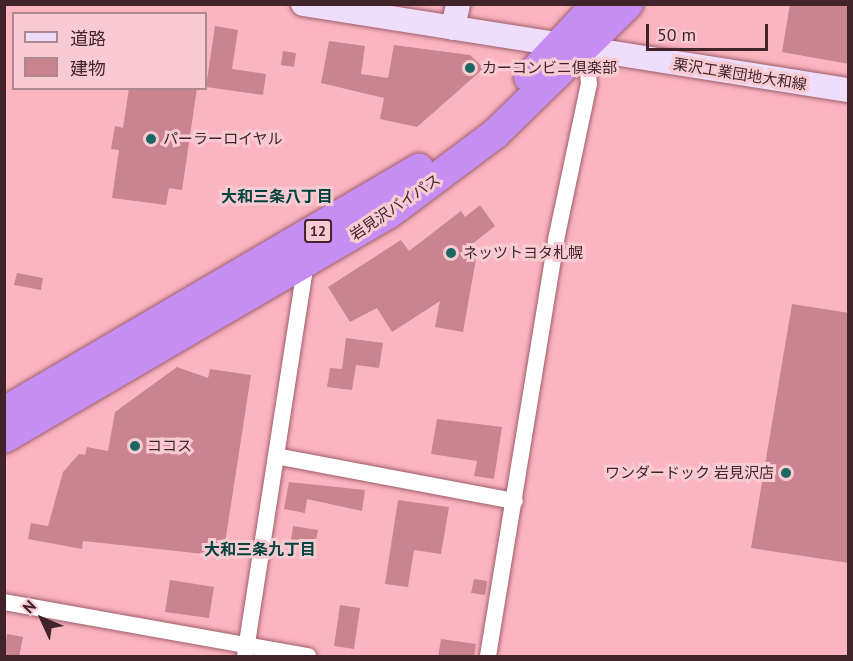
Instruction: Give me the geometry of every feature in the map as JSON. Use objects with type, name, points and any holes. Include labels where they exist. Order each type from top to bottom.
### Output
[{"type":"highway","name":"岩見沢バイパス","points":[[4,438],[306,264],[442,177],[574,48],[597,4]]},
{"type":"highway","name":"岩見沢バイパス","points":[[4,412],[404,180],[473,129],[628,4]]},
{"type":"street","points":[[453,28],[458,4]]},
{"type":"street","name":"栗沢工業団地大和線","points":[[307,5],[849,90]]},
{"type":"street","points":[[488,657],[556,240],[589,84],[574,48]]},
{"type":"street","points":[[246,651],[306,264]]},
{"type":"street","points":[[276,456],[515,501]]},
{"type":"street","points":[[4,602],[246,651],[308,657]]},
{"type":"building","points":[[790,4],[849,4],[849,64],[782,52]]},
{"type":"building","points":[[215,26],[238,30],[232,69],[266,74],[263,95],[207,87]]},
{"type":"building","points":[[329,41],[365,46],[361,74],[388,78],[394,45],[470,55],[484,68],[417,127],[380,119],[384,98],[321,83]]},
{"type":"building","points":[[283,51],[296,53],[294,67],[281,65]]},
{"type":"building","name":"パーラーロイヤル","points":[[129,90],[197,90],[182,190],[169,188],[166,205],[112,198],[119,150],[111,149],[115,126],[123,128]]},
{"type":"building","points":[[480,205],[495,226],[466,249],[476,259],[463,332],[435,327],[440,301],[392,332],[377,308],[350,322],[328,287],[401,240],[409,251],[461,211],[465,217]]},
{"type":"building","points":[[17,273],[43,278],[41,290],[14,285]]},
{"type":"building","points":[[792,304],[849,313],[849,563],[751,548]]},
{"type":"building","points":[[346,338],[383,343],[379,368],[356,365],[352,390],[327,387],[330,368],[342,369]]},
{"type":"building","points":[[177,367],[208,378],[210,369],[251,375],[223,556],[83,541],[82,549],[28,539],[31,523],[48,526],[63,472],[79,454],[85,455],[87,447],[108,451],[115,412]]},
{"type":"building","points":[[437,419],[502,427],[494,479],[474,476],[477,461],[431,454]]},
{"type":"building","points":[[289,482],[365,490],[362,511],[307,499],[305,513],[284,509]]},
{"type":"building","points":[[398,500],[449,507],[441,554],[414,550],[408,587],[385,584]]},
{"type":"building","points":[[293,526],[318,530],[315,545],[291,541]]},
{"type":"building","points":[[474,579],[487,581],[485,595],[471,593]]},
{"type":"building","points":[[170,580],[214,587],[209,618],[165,612]]},
{"type":"building","points":[[340,605],[360,608],[354,649],[334,646]]},
{"type":"building","points":[[7,634],[23,637],[19,657],[4,657]]},
{"type":"building","points":[[441,639],[476,644],[474,657],[438,657]]},
{"type":"place","name":"カーコンビニ倶楽部","points":[[470,68]]},
{"type":"place","name":"パーラーロイヤル","points":[[151,139]]},
{"type":"place","name":"ネッツトヨタ札幌","points":[[451,253]]},
{"type":"place","name":"ココス","points":[[135,446]]},
{"type":"place","name":"ワンダードック 岩見沢店","points":[[786,473]]},
{"type":"district","name":"大和三条八丁目","points":[[277,196]]},
{"type":"district","name":"大和三条九丁目","points":[[260,549]]}]
